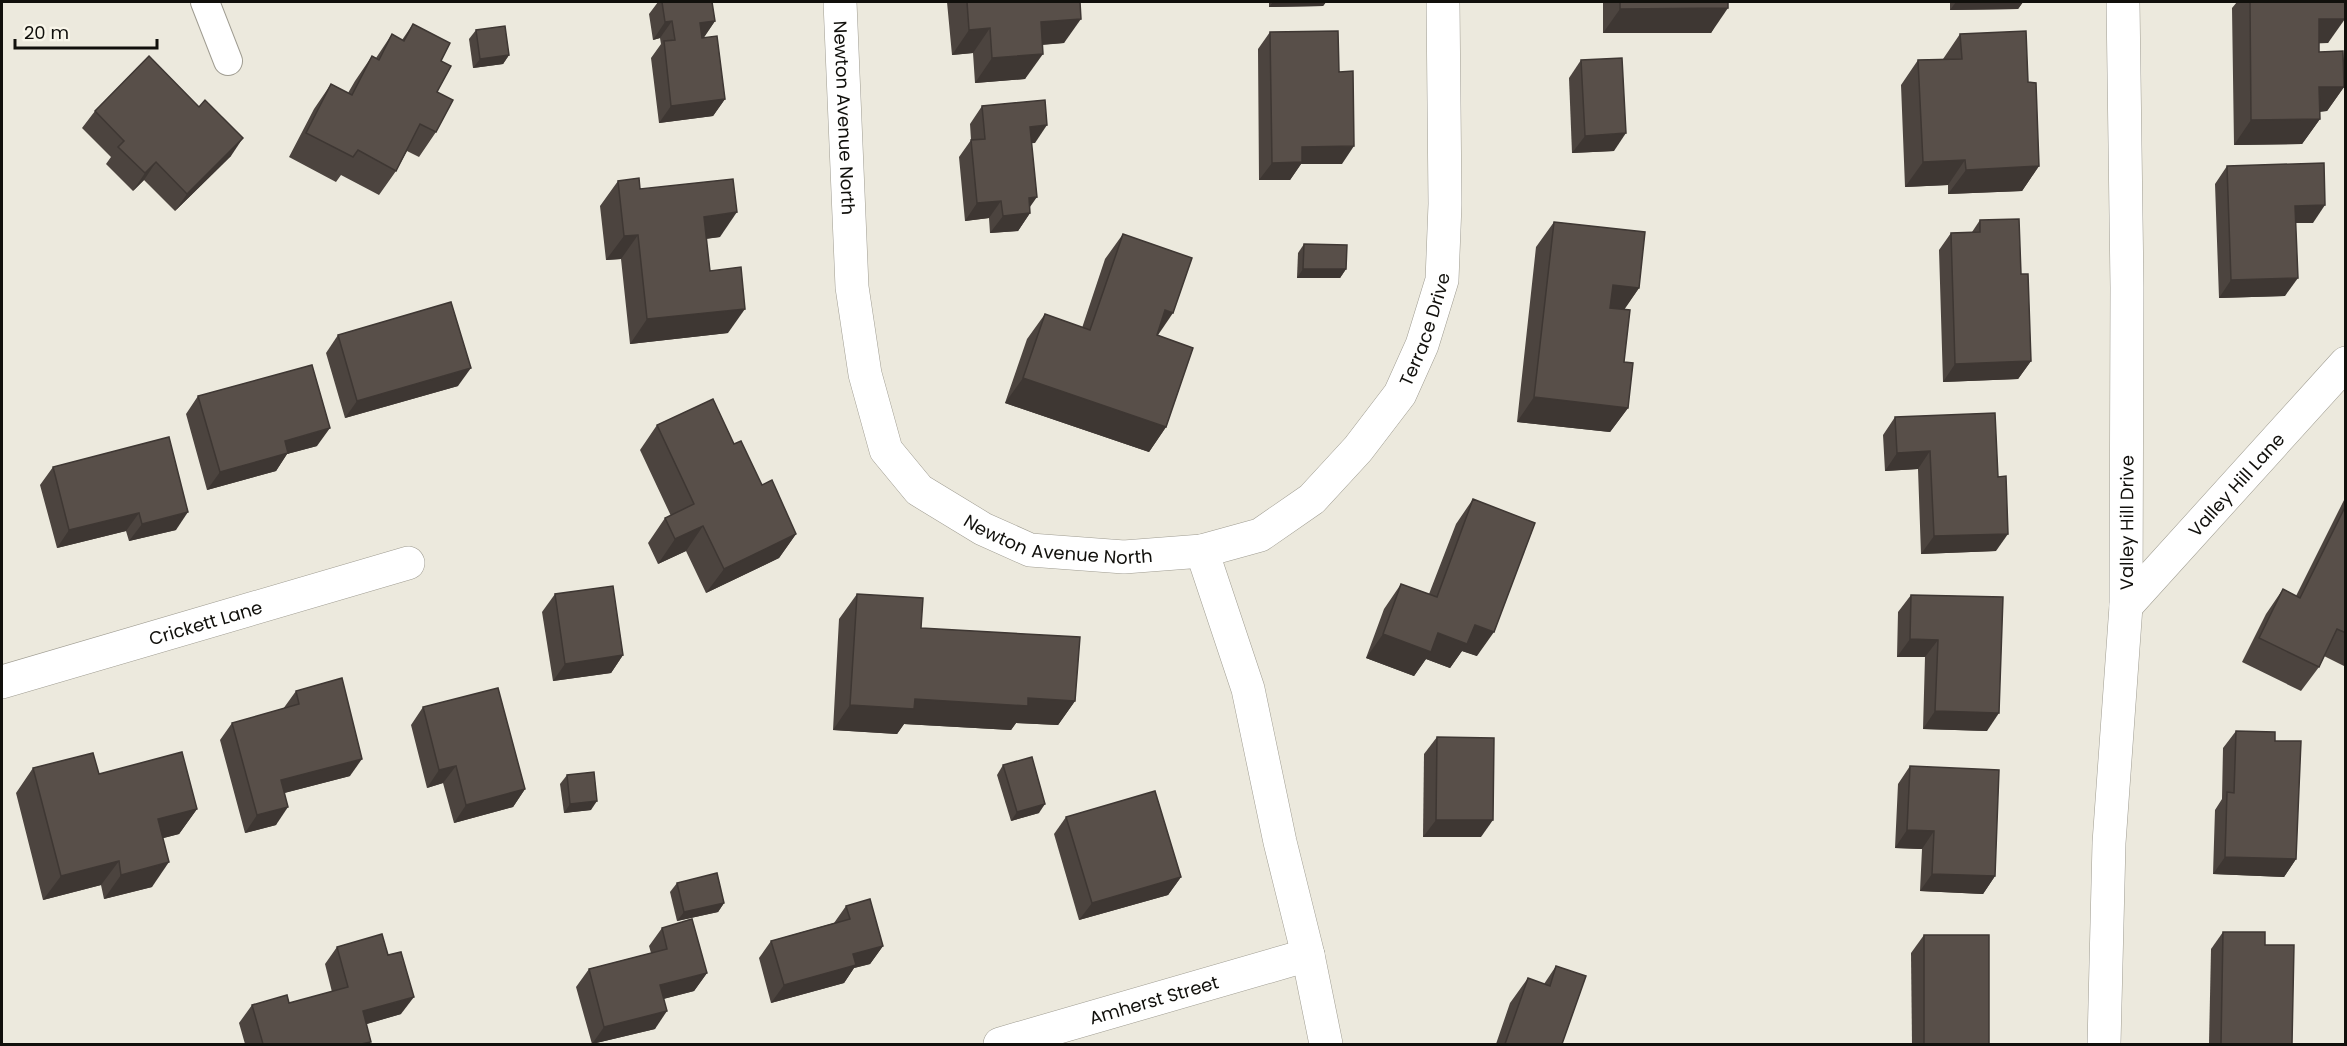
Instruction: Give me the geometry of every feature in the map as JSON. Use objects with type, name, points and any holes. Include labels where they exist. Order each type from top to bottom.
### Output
[{"type":"street","name":"Newton Avenue North","points":[[840,2],[852,286],[865,374],[886,450],[919,490],[983,530],[1030,550],[1124,557],[1202,551]]},
{"type":"street","name":"Terrace Drive","points":[[1202,551],[1260,535],[1312,499],[1358,449],[1400,394],[1422,345],[1442,280],[1445,204],[1443,2]]},
{"type":"street","name":"Valley Hill Drive","points":[[2104,1044],[2109,843],[2126,606],[2127,275],[2123,2]]},
{"type":"street","name":"Valley Hill Lane","points":[[2126,606],[2346,363]]},
{"type":"street","points":[[1202,551],[1248,688],[1326,1044]]},
{"type":"street","name":"Crickett Lane","points":[[2,682],[408,564]]},
{"type":"street","name":"Amherst Street","points":[[1000,1044],[1308,955]]},
{"type":"lane","points":[[205,2],[228,61]]},
{"type":"building","points":[[662,2],[712,2],[715,21],[700,23],[702,38],[717,36],[725,99],[671,106],[664,41],[675,40],[672,21],[665,22]]},
{"type":"building","points":[[967,2],[1080,2],[1081,19],[1041,22],[1043,54],[992,58],[990,28],[969,30]]},
{"type":"building","points":[[1620,2],[1728,2],[1728,8],[1620,9]]},
{"type":"building","points":[[2250,2],[2345,2],[2345,19],[2319,19],[2319,52],[2343,51],[2344,87],[2319,87],[2320,119],[2251,120]]},
{"type":"building","points":[[413,24],[450,43],[441,61],[451,66],[437,92],[453,100],[436,132],[420,124],[396,171],[358,150],[353,157],[306,133],[331,84],[352,95],[372,56],[379,60],[392,34],[404,41]]},
{"type":"building","points":[[505,26],[509,55],[480,59],[476,30]]},
{"type":"building","points":[[1338,31],[1339,72],[1353,71],[1354,146],[1302,147],[1302,162],[1272,163],[1270,32]]},
{"type":"building","points":[[2026,31],[2028,82],[2036,83],[2039,166],[1966,170],[1965,160],[1923,162],[1918,60],[1962,59],[1960,34]]},
{"type":"building","points":[[149,56],[199,107],[205,100],[243,138],[187,194],[156,162],[145,173],[118,147],[124,141],[95,111]]},
{"type":"building","points":[[1622,58],[1626,133],[1585,136],[1581,60]]},
{"type":"building","points":[[1045,100],[1047,125],[1030,127],[1037,197],[1029,198],[1030,213],[1003,216],[1001,201],[977,203],[971,140],[985,139],[982,106]]},
{"type":"building","points":[[2324,163],[2325,205],[2295,206],[2298,278],[2231,280],[2227,166]]},
{"type":"building","points":[[639,178],[640,189],[733,179],[737,212],[704,217],[710,271],[741,267],[745,309],[647,319],[638,235],[624,236],[618,181]]},
{"type":"building","points":[[2019,219],[2021,274],[2028,274],[2031,361],[1955,364],[1951,233],[1980,232],[1980,220]]},
{"type":"building","points":[[1554,222],[1645,232],[1639,288],[1613,285],[1610,308],[1630,310],[1624,362],[1633,363],[1628,408],[1534,397]]},
{"type":"building","points":[[1123,234],[1192,258],[1173,313],[1165,310],[1157,335],[1193,348],[1166,427],[1023,378],[1045,314],[1090,330]]},
{"type":"building","points":[[1304,244],[1347,245],[1346,269],[1303,269]]},
{"type":"building","points":[[451,302],[471,368],[357,401],[338,335]]},
{"type":"building","points":[[312,365],[330,428],[285,441],[288,453],[220,472],[198,396]]},
{"type":"building","points":[[713,399],[734,444],[741,441],[762,485],[772,480],[796,534],[724,569],[703,526],[675,539],[665,518],[694,504],[657,425]]},
{"type":"building","points":[[1995,413],[1998,477],[2006,476],[2008,534],[1934,536],[1930,451],[1897,453],[1895,417]]},
{"type":"building","points":[[169,437],[188,512],[142,524],[139,513],[69,530],[53,467]]},
{"type":"building","points":[[1473,499],[1535,523],[1494,632],[1475,625],[1467,644],[1438,633],[1431,652],[1383,634],[1401,584],[1437,597]]},
{"type":"building","points":[[2346,505],[2346,633],[2337,629],[2319,667],[2259,638],[2283,589],[2300,598]]},
{"type":"building","points":[[613,586],[623,655],[565,664],[555,594]]},
{"type":"building","points":[[857,594],[923,598],[921,628],[1080,637],[1075,701],[1028,698],[1028,706],[915,699],[914,709],[850,705]]},
{"type":"building","points":[[1911,595],[2003,597],[1999,713],[1935,711],[1938,640],[1910,639]]},
{"type":"building","points":[[342,678],[362,759],[281,780],[288,807],[257,815],[232,723],[299,704],[296,691]]},
{"type":"building","points":[[498,688],[525,789],[466,805],[456,766],[439,770],[423,707]]},
{"type":"building","points":[[2236,731],[2275,732],[2275,741],[2301,741],[2296,859],[2225,857],[2227,792],[2234,793]]},
{"type":"building","points":[[1437,737],[1494,738],[1493,820],[1436,820]]},
{"type":"building","points":[[182,752],[197,809],[158,819],[169,862],[121,875],[119,861],[61,876],[33,768],[93,753],[99,774]]},
{"type":"building","points":[[1032,757],[1045,804],[1017,812],[1003,765]]},
{"type":"building","points":[[1910,766],[1999,770],[1995,876],[1932,874],[1934,831],[1907,830]]},
{"type":"building","points":[[594,772],[597,801],[570,804],[567,775]]},
{"type":"building","points":[[1155,791],[1181,877],[1092,903],[1066,817]]},
{"type":"building","points":[[717,873],[724,903],[684,912],[677,883]]},
{"type":"building","points":[[870,899],[883,946],[853,954],[856,965],[784,985],[771,941],[850,919],[846,906]]},
{"type":"building","points":[[692,919],[707,973],[660,985],[667,1011],[604,1027],[589,969],[667,949],[662,928]]},
{"type":"building","points":[[2223,932],[2265,932],[2265,945],[2294,945],[2292,1044],[2221,1044]]},
{"type":"building","points":[[382,934],[388,955],[401,952],[414,997],[363,1011],[371,1042],[361,1044],[263,1044],[252,1005],[287,995],[289,1003],[348,987],[337,947]]},
{"type":"building","points":[[1924,935],[1989,935],[1989,1044],[1924,1044]]},
{"type":"building","points":[[1556,966],[1586,976],[1562,1044],[1505,1044],[1528,978],[1550,986]]}]
